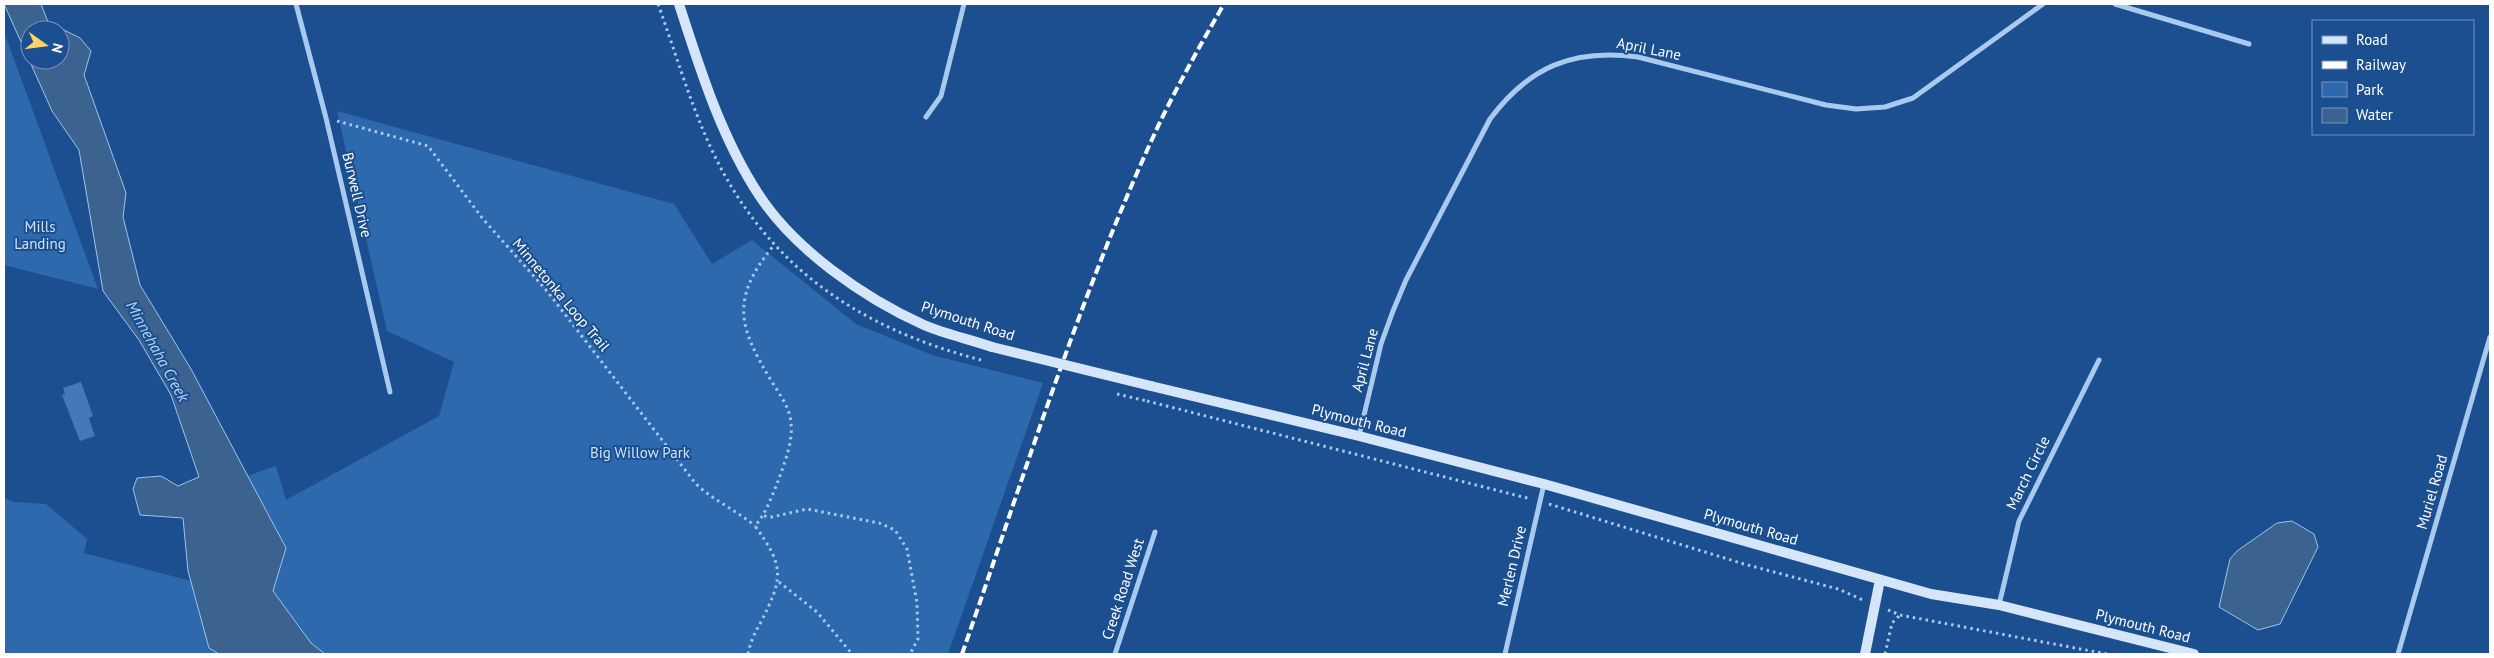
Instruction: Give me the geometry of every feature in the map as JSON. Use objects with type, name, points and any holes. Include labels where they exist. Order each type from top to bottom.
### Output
[{"type":"main road","name":"Plymouth Road","points":[[679,4],[730,145],[760,196],[788,230],[824,264],[864,294],[925,325],[992,347],[1359,436],[1544,484],[1931,594],[1999,605],[2194,654]]},
{"type":"main road","points":[[1865,654],[1880,580]]},
{"type":"street","name":"Burwell Drive","points":[[296,4],[326,118],[390,392]]},
{"type":"street","points":[[926,117],[941,96],[964,4]]},
{"type":"street","name":"April Lane","points":[[1359,436],[1381,344],[1406,280],[1490,120],[1507,96],[1529,79],[1554,65],[1582,56],[1610,53],[1638,57],[1826,105],[1856,109],[1885,107],[1913,98],[2043,4]]},
{"type":"street","points":[[2115,4],[2249,44]]},
{"type":"street","name":"Muriel Road","points":[[2398,654],[2490,337]]},
{"type":"street","name":"March Circle","points":[[1999,605],[2019,521],[2099,360]]},
{"type":"street","name":"Merlen Drive","points":[[1505,654],[1544,484]]},
{"type":"street","name":"Creek Road West","points":[[1115,654],[1155,532]]},
{"type":"path","name":"Minnetonka Loop Trail","points":[[326,118],[428,146],[483,219],[547,291],[696,484],[713,500],[743,516],[755,526],[774,557],[779,582]]},
{"type":"path","points":[[755,526],[764,516],[786,459],[791,423],[788,408],[753,350],[746,330],[743,304],[750,279],[774,245]]},
{"type":"path","points":[[1146,401],[1539,501],[1744,564],[1838,589],[1900,615],[2107,654]]},
{"type":"path","points":[[764,516],[772,517],[807,509],[879,523],[895,530],[907,549],[917,603],[918,639],[910,654]]},
{"type":"path","points":[[748,654],[756,631],[779,582],[817,612],[852,654]]},
{"type":"path","points":[[1885,654],[1892,623],[1900,615]]},
{"type":"green space","name":"Mills Landing","points":[[4,32],[98,289],[4,265]]},
{"type":"green space","name":"Big Willow Park","points":[[337,111],[674,204],[712,264],[752,240],[856,324],[932,355],[1043,383],[948,654],[4,654],[4,498],[15,502],[46,504],[87,539],[84,553],[283,605],[273,591],[286,548],[247,476],[276,466],[286,500],[439,416],[454,362],[387,331]]},
{"type":"water","points":[[4,4],[41,4],[47,20],[20,20],[20,40]]},
{"type":"water","name":"Minnehaha Creek","points":[[70,33],[80,38],[91,51],[84,75],[126,193],[123,217],[140,285],[191,369],[286,548],[273,591],[311,643],[325,654],[219,654],[209,648],[188,571],[183,518],[140,515],[133,489],[137,478],[161,476],[178,486],[199,477],[171,395],[139,340],[103,291],[79,150],[52,111],[34,70],[70,70]]},
{"type":"water","points":[[2292,521],[2314,534],[2318,547],[2280,624],[2258,630],[2219,607],[2230,559],[2237,551],[2277,523]]},
{"type":"building","points":[[81,382],[93,416],[89,418],[95,436],[80,441],[62,395],[65,394],[63,388]]},
{"type":"railway","points":[[962,654],[1055,384],[1105,250],[1161,120],[1224,4]]}]
